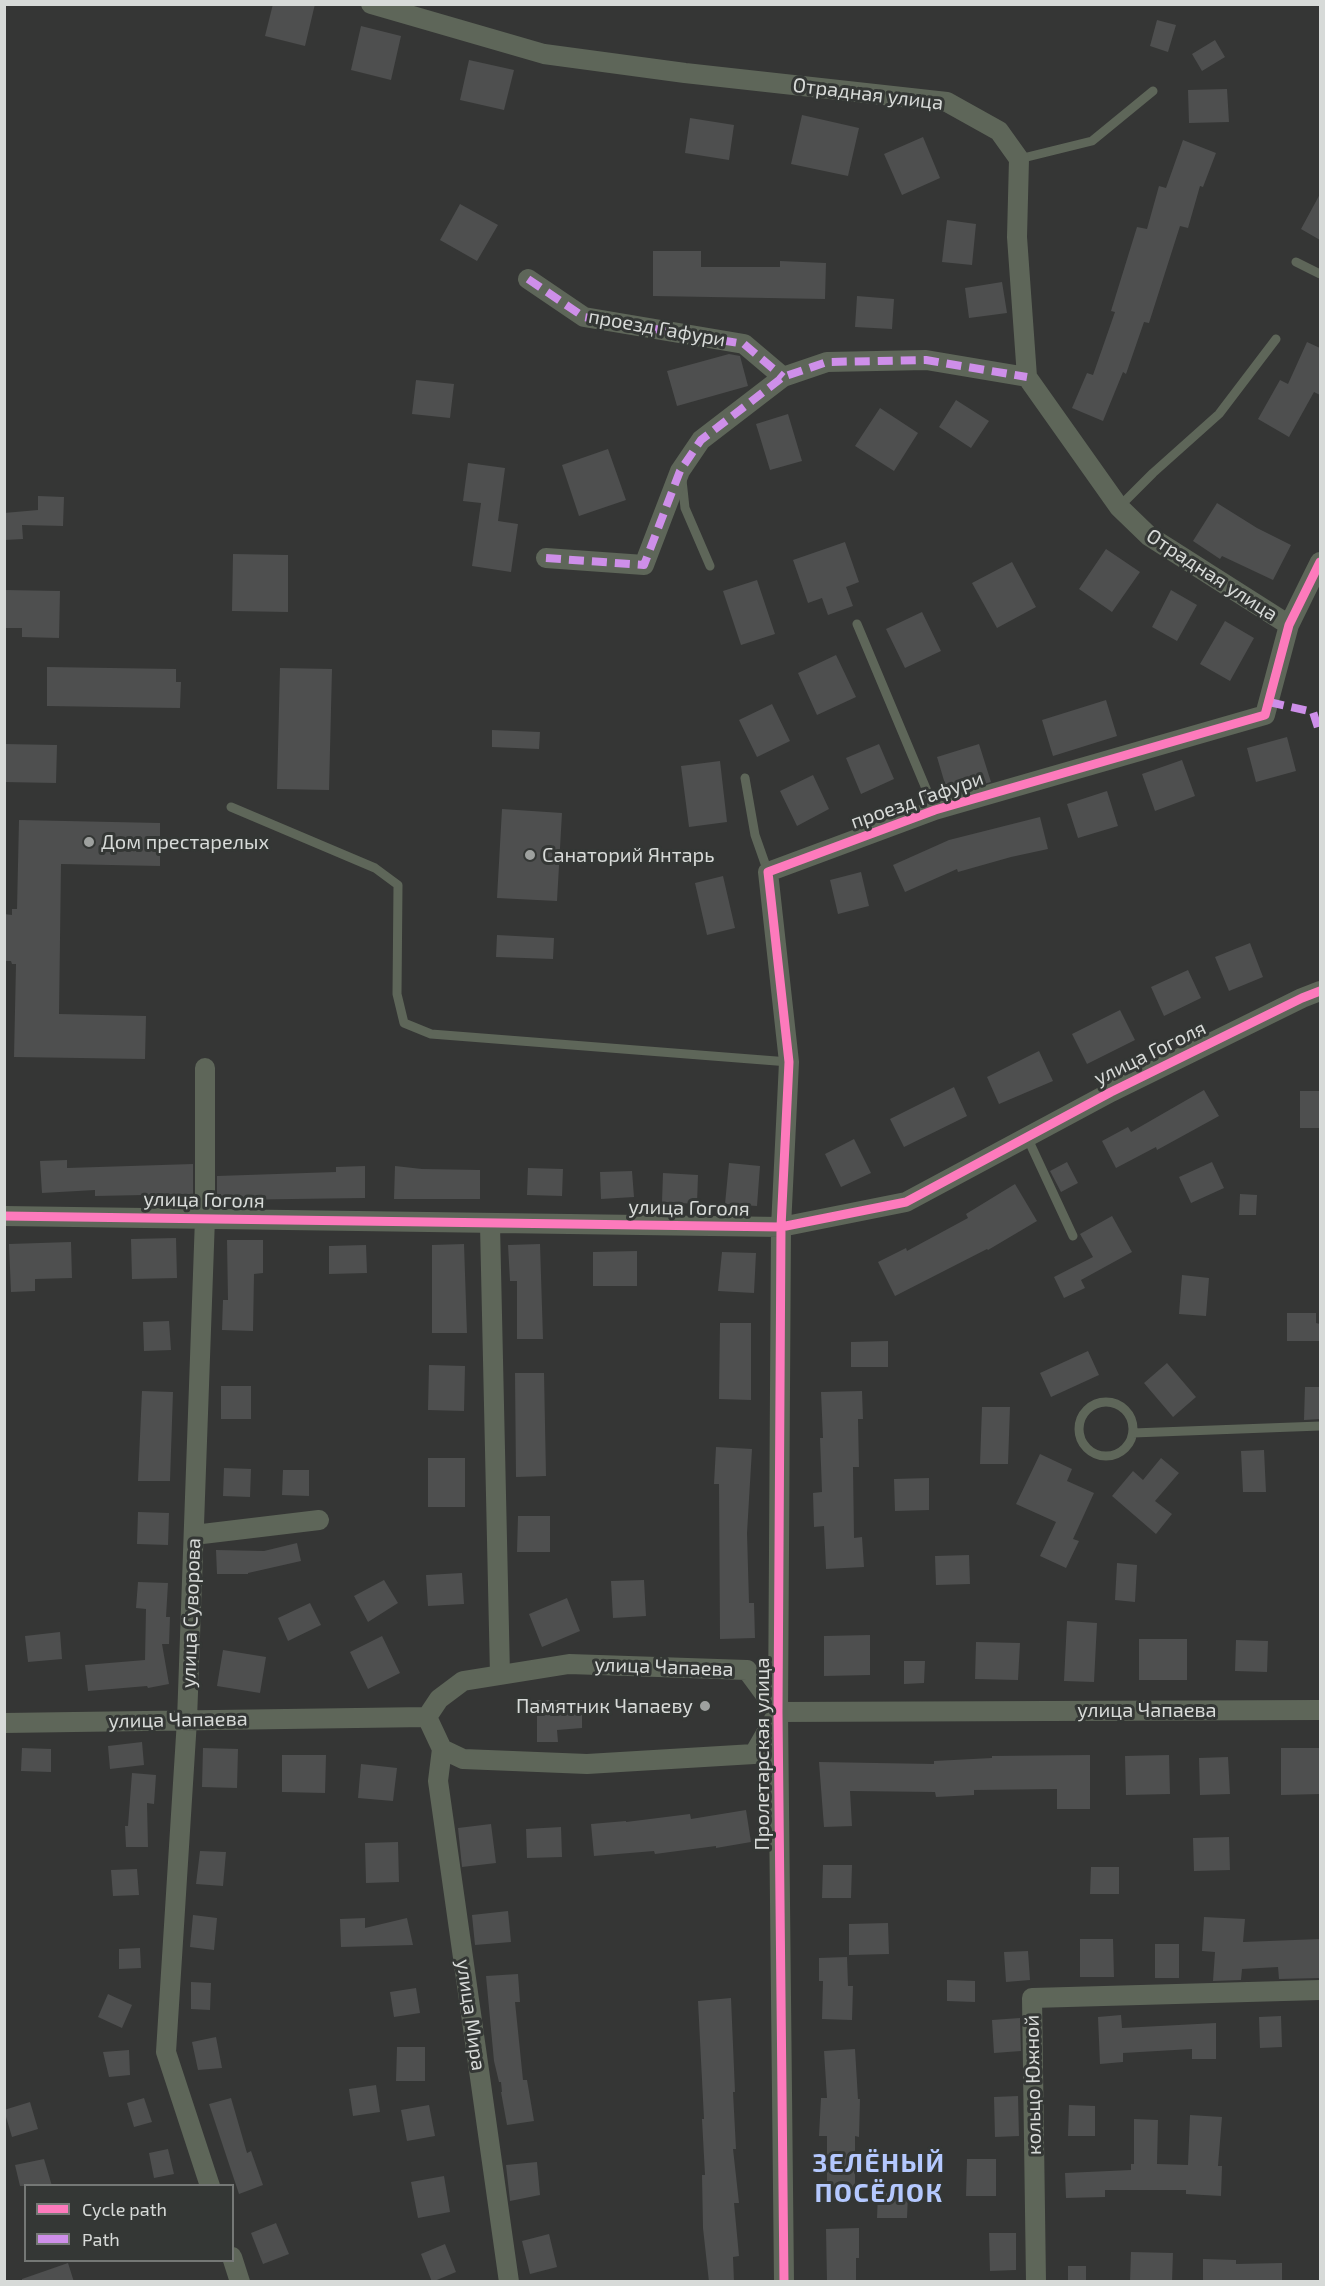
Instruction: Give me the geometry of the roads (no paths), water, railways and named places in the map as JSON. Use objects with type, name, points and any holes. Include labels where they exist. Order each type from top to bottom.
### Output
[{"type":"street","name":"Отрадная улица","points":[[371,4],[544,54],[685,73],[947,102],[999,131],[1019,159]]},
{"type":"street","points":[[546,558],[644,565],[680,471],[701,440],[783,377],[827,362],[926,360],[1027,376],[1017,237],[1019,159]]},
{"type":"street","name":"проезд Гафури","points":[[528,279],[584,317],[744,344],[783,377]]},
{"type":"street","name":"Отрадная улица","points":[[1027,376],[1119,507],[1149,536],[1289,625]]},
{"type":"street","name":"проезд Гафури","points":[[768,872],[935,810],[1265,715],[1289,625],[1320,562]]},
{"type":"street","points":[[768,872],[789,1062],[782,1227]]},
{"type":"street","name":"улица Гоголя","points":[[4,1216],[490,1225],[782,1227],[906,1202],[1111,1092],[1320,991]]},
{"type":"street","name":"улица Суворова","points":[[205,1068],[205,1218],[187,1720],[166,2052],[209,2184]]},
{"type":"street","points":[[490,1225],[500,1675]]},
{"type":"street","name":"Пролетарская улица","points":[[782,1227],[778,1712],[784,2282]]},
{"type":"street","points":[[194,1535],[319,1520]]},
{"type":"street","name":"улица Чапаева","points":[[4,1723],[428,1717],[439,1699],[463,1681],[569,1664],[747,1670],[778,1712],[1320,1710]]},
{"type":"street","points":[[428,1717],[442,1749],[462,1759],[587,1764],[754,1754],[778,1712]]},
{"type":"street","name":"улица Мира","points":[[442,1749],[438,1781],[509,2282]]},
{"type":"street","name":"кольцо Южной","points":[[1036,2282],[1032,1998],[1320,1990]]},
{"type":"street","points":[[234,2262],[240,2282]]},
{"type":"lane","points":[[1019,159],[1092,141],[1153,91]]},
{"type":"lane","points":[[1296,262],[1320,274]]},
{"type":"lane","points":[[1119,507],[1152,473],[1219,414],[1276,339]]},
{"type":"lane","points":[[680,471],[686,508],[710,566]]},
{"type":"lane","points":[[857,624],[935,810]]},
{"type":"lane","points":[[745,778],[755,835],[768,872]]},
{"type":"lane","points":[[231,807],[375,868],[398,885],[397,994],[404,1023],[431,1035],[789,1062]]},
{"type":"lane","points":[[1026,1137],[1073,1236]]},
{"type":"lane","points":[[1109,1401],[1125,1409],[1133,1424],[1133,1433],[1124,1450],[1107,1457],[1090,1451],[1079,1436],[1078,1427],[1085,1411],[1092,1405],[1109,1401]]},
{"type":"lane","points":[[1133,1433],[1320,1426]]},
{"type":"place","name":"Дом престарелых","points":[[89,842]]},
{"type":"place","name":"Санаторий Янтарь","points":[[530,855]]},
{"type":"place","name":"Памятник Чапаеву","points":[[705,1706]]},
{"type":"district","name":"ЗЕЛЁНЫЙ ПОСЁЛОК","points":[[879,2178]]}]
